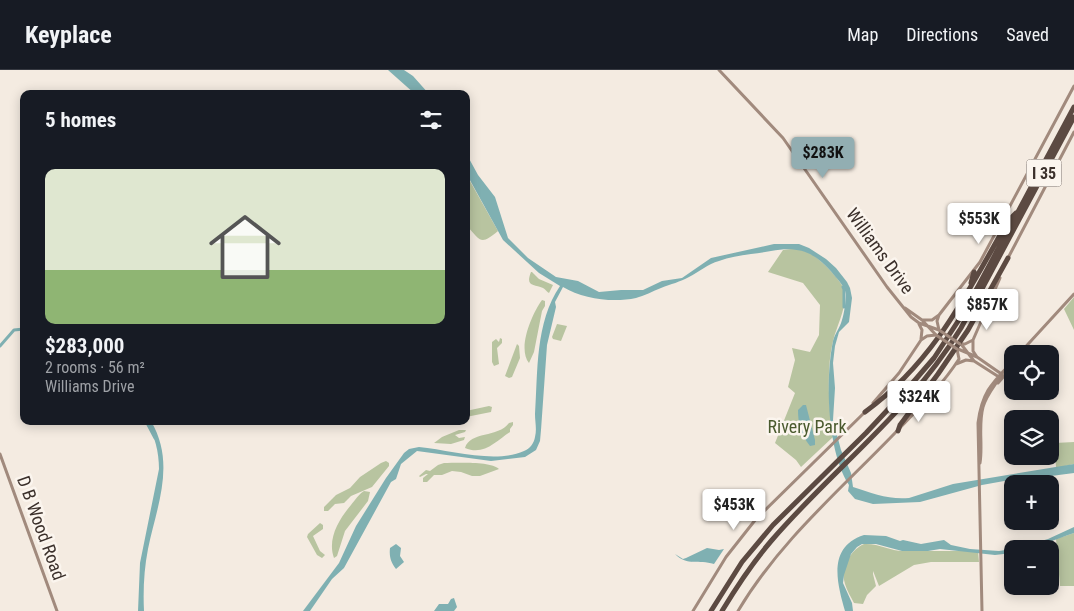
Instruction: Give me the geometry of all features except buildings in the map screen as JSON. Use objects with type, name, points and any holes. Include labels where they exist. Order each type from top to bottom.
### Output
[{"type":"highway","name":"I 35","points":[[711,611],[752,548],[812,484],[866,432],[915,380],[948,336],[966,309],[1074,107]]},
{"type":"highway","name":"I 35","points":[[722,611],[743,577],[764,549],[818,491],[913,396],[950,346],[1074,117]]},
{"type":"highway","points":[[864,413],[914,369],[931,349],[974,283],[1008,221],[1020,208]]},
{"type":"highway","points":[[898,430],[973,322],[1008,258]]},
{"type":"highway","points":[[951,321],[965,295],[974,272]]},
{"type":"highway","points":[[913,396],[920,392],[938,374]]},
{"type":"main road","name":"Williams Drive","points":[[719,70],[783,138],[887,287],[905,308],[920,322],[930,328],[939,330],[960,344],[974,361],[1000,374]]},
{"type":"main road","points":[[921,340],[922,330],[920,322],[932,320],[939,315],[974,272],[1074,86]]},
{"type":"main road","points":[[977,358],[973,350],[973,340],[1008,258],[1074,132]]},
{"type":"main road","points":[[1027,345],[1074,294]]},
{"type":"main road","points":[[939,315],[937,320],[939,330]]},
{"type":"main road","name":"Williams Drive","points":[[930,328],[936,335],[957,349],[977,358],[1000,374]]},
{"type":"main road","points":[[693,611],[712,578],[741,537],[763,511],[864,413],[899,373],[921,340],[926,336],[936,335]]},
{"type":"main road","points":[[960,344],[973,340]]},
{"type":"main road","points":[[738,611],[781,550],[923,405],[955,364],[959,356],[957,349]]},
{"type":"main road","points":[[955,364],[966,360],[974,361]]},
{"type":"main road","points":[[982,611],[977,433],[979,411],[988,390],[1004,370]]},
{"type":"main road","points":[[979,466],[981,422],[984,404],[1000,374]]},
{"type":"main road","points":[[989,392],[1004,376]]},
{"type":"main road","name":"D B Wood Road","points":[[0,454],[57,611]]},
{"type":"green space","points":[[470,181],[498,231],[488,239],[481,240],[470,229]]},
{"type":"green space","name":"Rivery Park","points":[[799,248],[813,255],[826,267],[841,283],[845,292],[844,305],[833,341],[829,364],[829,402],[833,437],[801,467],[796,460],[775,443],[795,393],[788,387],[795,360],[792,348],[810,352],[819,335],[820,305],[803,283],[768,272],[783,250]]},
{"type":"green space","points":[[532,272],[539,279],[553,285],[549,293],[543,288],[530,283],[529,277]]},
{"type":"green space","points":[[1074,297],[1074,330],[1064,309]]},
{"type":"green space","points":[[542,300],[545,301],[545,306],[542,311],[534,352],[529,363],[526,357],[525,340],[530,322]]},
{"type":"green space","points":[[557,324],[567,326],[561,341],[552,337]]},
{"type":"green space","points":[[500,338],[502,343],[497,348],[499,364],[494,366],[492,362],[492,342],[496,339],[499,342]]},
{"type":"green space","points":[[517,344],[519,346],[520,358],[512,377],[509,378],[505,376]]},
{"type":"green space","points":[[492,407],[491,412],[470,416],[470,410]]},
{"type":"green space","points":[[513,422],[510,432],[484,449],[472,450],[465,448],[472,439],[498,431]]},
{"type":"green space","points":[[459,430],[466,430],[455,435],[459,438],[465,437],[464,440],[451,444],[434,443],[442,437]]},
{"type":"green space","points":[[1074,442],[1074,464],[1056,468],[1056,465],[1059,465],[1059,443]]},
{"type":"green space","points":[[386,461],[389,463],[389,466],[372,487],[351,496],[344,503],[335,504],[328,511],[324,511],[324,507],[336,495],[350,488],[360,477]]},
{"type":"green space","points":[[444,463],[481,464],[495,466],[499,469],[480,476],[452,471],[442,475],[434,475],[427,482],[423,482],[423,478],[428,474],[419,476],[426,470],[430,471]]},
{"type":"green space","points":[[364,491],[370,492],[368,501],[345,531],[337,556],[334,558],[332,544],[335,530],[347,511]]},
{"type":"green space","points":[[320,523],[323,525],[323,529],[313,536],[320,551],[325,555],[322,558],[317,555],[307,537]]},
{"type":"green space","points":[[1074,533],[1074,586],[1060,586],[1059,540],[1056,539]]},
{"type":"green space","points":[[864,544],[903,551],[978,551],[979,562],[931,562],[914,565],[879,586],[873,571],[876,586],[867,595],[863,604],[854,603],[846,587],[844,578],[845,566],[854,551]]},
{"type":"water","points":[[388,70],[404,70],[413,76],[425,90],[410,90]]},
{"type":"water","points":[[470,160],[478,175],[495,197],[508,238],[528,258],[556,277],[578,281],[599,292],[643,290],[662,281],[682,278],[711,258],[774,244],[799,244],[809,248],[836,268],[847,282],[852,298],[849,322],[839,332],[835,346],[833,363],[835,388],[833,420],[841,450],[851,473],[853,487],[888,497],[909,498],[953,484],[1004,476],[1004,481],[982,485],[920,502],[873,504],[855,499],[848,491],[849,485],[836,454],[832,435],[829,395],[830,357],[833,341],[843,317],[846,294],[841,284],[827,267],[806,252],[790,249],[725,259],[711,264],[682,280],[639,297],[627,299],[598,299],[563,287],[555,302],[556,307],[547,345],[540,441],[536,450],[525,457],[491,461],[417,451],[401,464],[396,479],[391,482],[344,568],[332,579],[310,611],[303,611],[339,563],[356,526],[386,478],[409,449],[419,447],[472,455],[500,456],[512,455],[531,446],[536,431],[535,414],[538,364],[542,331],[552,300],[560,286],[539,273],[503,240],[470,180]]},
{"type":"water","points":[[803,405],[806,405],[815,445],[810,446],[804,438],[801,429],[798,410]]},
{"type":"water","points":[[148,425],[153,425],[162,453],[162,485],[148,549],[144,611],[138,611],[140,563],[159,469],[156,444]]},
{"type":"water","points":[[1074,464],[1074,473],[1059,475],[1007,475]]},
{"type":"water","points":[[1074,527],[1074,533],[1055,540],[1044,540]]},
{"type":"water","points":[[864,535],[886,536],[900,541],[921,544],[944,540],[951,545],[970,549],[1004,550],[1004,554],[995,555],[940,549],[902,551],[876,544],[862,544],[851,554],[844,575],[843,583],[852,603],[853,611],[845,611],[839,589],[838,567],[844,548],[852,541]]},
{"type":"water","points":[[396,544],[401,548],[400,556],[404,562],[396,569],[391,559],[390,548]]},
{"type":"water","points":[[707,548],[724,549],[714,564],[689,562],[680,558],[675,554],[683,559]]},
{"type":"water","points":[[454,598],[457,607],[454,611],[434,611],[439,604],[448,604]]},
{"type":"waterway","points":[[843,287],[844,307]]},
{"type":"waterway","points":[[0,346],[14,330],[20,329]]},
{"type":"waterway","points":[[148,425],[155,438]]}]
